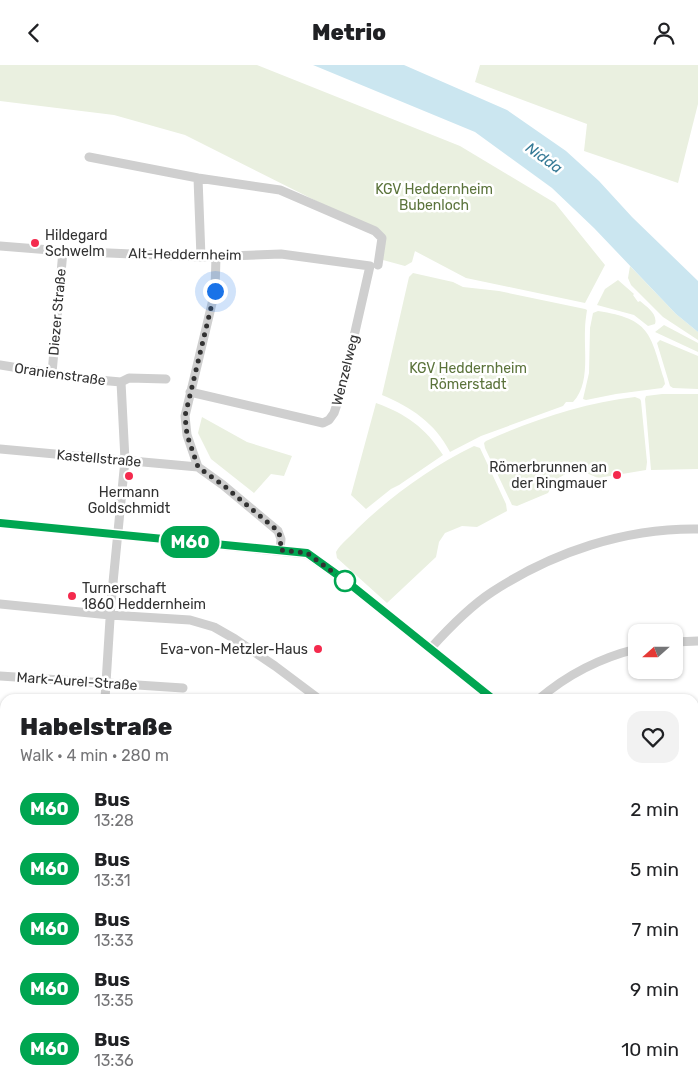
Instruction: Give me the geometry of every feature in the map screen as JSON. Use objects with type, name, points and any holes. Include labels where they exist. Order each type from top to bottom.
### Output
[{"type":"street","points":[[90,157],[280,190],[375,231],[382,238],[374,265]]},
{"type":"street","points":[[198,177],[201,257]]},
{"type":"street","name":"Alt-Heddernheim","points":[[0,245],[63,251],[201,257],[281,254],[374,265]]},
{"type":"street","name":"Diezer Straße","points":[[52,373],[63,251]]},
{"type":"street","points":[[216,256],[215,291],[185,416],[187,435],[198,467],[223,485],[278,531],[281,539],[280,550]]},
{"type":"street","name":"Wenzelweg","points":[[190,391],[323,423],[329,421],[334,413],[342,389],[374,265]]},
{"type":"street","name":"Oranienstraße","points":[[0,365],[121,382],[129,378],[166,379]]},
{"type":"street","points":[[104,694],[125,460],[121,382]]},
{"type":"street","name":"Kastellstraße","points":[[0,449],[198,467]]},
{"type":"street","points":[[0,523],[307,553],[346,581],[487,694]]},
{"type":"street","points":[[430,649],[466,613],[491,592],[562,555],[617,537],[673,529],[698,529]]},
{"type":"street","points":[[0,604],[110,615],[190,620],[214,627],[275,666],[313,694]]},
{"type":"street","points":[[683,642],[698,641]]},
{"type":"street","points":[[544,694],[586,666],[607,657],[628,651]]},
{"type":"street","name":"Mark-Aurel-Straße","points":[[0,676],[183,688]]},
{"type":"green space","name":"KGV Heddernheim Bubenloch","points":[[0,65],[257,65],[460,146],[555,203],[605,265],[585,303],[466,278],[415,251],[412,262],[405,266],[383,260],[384,235],[185,135],[114,115],[0,101]]},
{"type":"green space","points":[[480,65],[698,65],[698,104],[678,183],[584,151],[587,124],[475,82]]},
{"type":"green space","points":[[630,266],[676,314],[698,332],[698,340],[663,317],[631,285],[628,278]]},
{"type":"green space","name":"KGV Heddernheim Römerstadt","points":[[413,273],[453,282],[463,287],[499,291],[587,310],[584,377],[582,386],[573,402],[566,402],[563,406],[481,436],[450,452],[430,424],[403,405],[382,395],[409,277]]},
{"type":"green space","points":[[618,280],[634,294],[638,302],[640,301],[651,311],[656,320],[655,324],[648,326],[634,315],[597,305],[605,289]]},
{"type":"green space","points":[[598,311],[628,319],[638,324],[645,331],[651,339],[664,379],[665,384],[662,388],[583,399],[589,373],[590,328],[593,313]]},
{"type":"green space","points":[[664,325],[698,343],[698,352],[655,332]]},
{"type":"green space","points":[[660,340],[698,356],[698,389],[673,388],[670,386],[657,343]]},
{"type":"green space","points":[[698,394],[698,469],[651,470],[645,399],[646,396]]},
{"type":"green space","name":"KGV Heddernheim Römerstadt","points":[[635,397],[641,401],[647,462],[646,470],[598,478],[584,472],[571,471],[555,480],[548,493],[517,506],[512,505],[485,448],[484,443],[486,441],[559,413],[596,403]]},
{"type":"green space","name":"KGV Heddernheim Römerstadt","points":[[376,403],[406,417],[422,429],[443,455],[391,489],[366,509],[351,495]]},
{"type":"green space","points":[[202,417],[247,442],[292,456],[284,476],[271,474],[254,493],[211,459],[198,433]]},
{"type":"green space","points":[[474,446],[480,448],[506,504],[507,511],[477,527],[462,526],[445,533],[439,542],[436,557],[387,603],[337,558],[336,552],[357,529],[398,494],[442,463]]},
{"type":"water","name":"Nidda","points":[[313,65],[404,65],[507,110],[566,151],[599,181],[632,217],[698,281],[698,332],[676,314],[594,228],[552,188],[475,132]]},
{"type":"bus line","name":"M60","points":[[0,523],[307,553],[346,581],[487,694]]},
{"type":"place","name":"Hildegard Schwelm","points":[[35,243]]},
{"type":"place","name":"Römerbrunnen an der Ringmauer","points":[[617,475]]},
{"type":"place","name":"Hermann Goldschmidt","points":[[129,476]]},
{"type":"place","name":"Turnerschaft 1860 Heddernheim","points":[[72,596]]},
{"type":"place","name":"Eva-von-Metzler-Haus","points":[[318,649]]},
{"type":"route","points":[[215,291],[185,416],[187,435],[198,467],[223,485],[278,531],[281,539],[280,550],[307,553],[345,581]]}]
